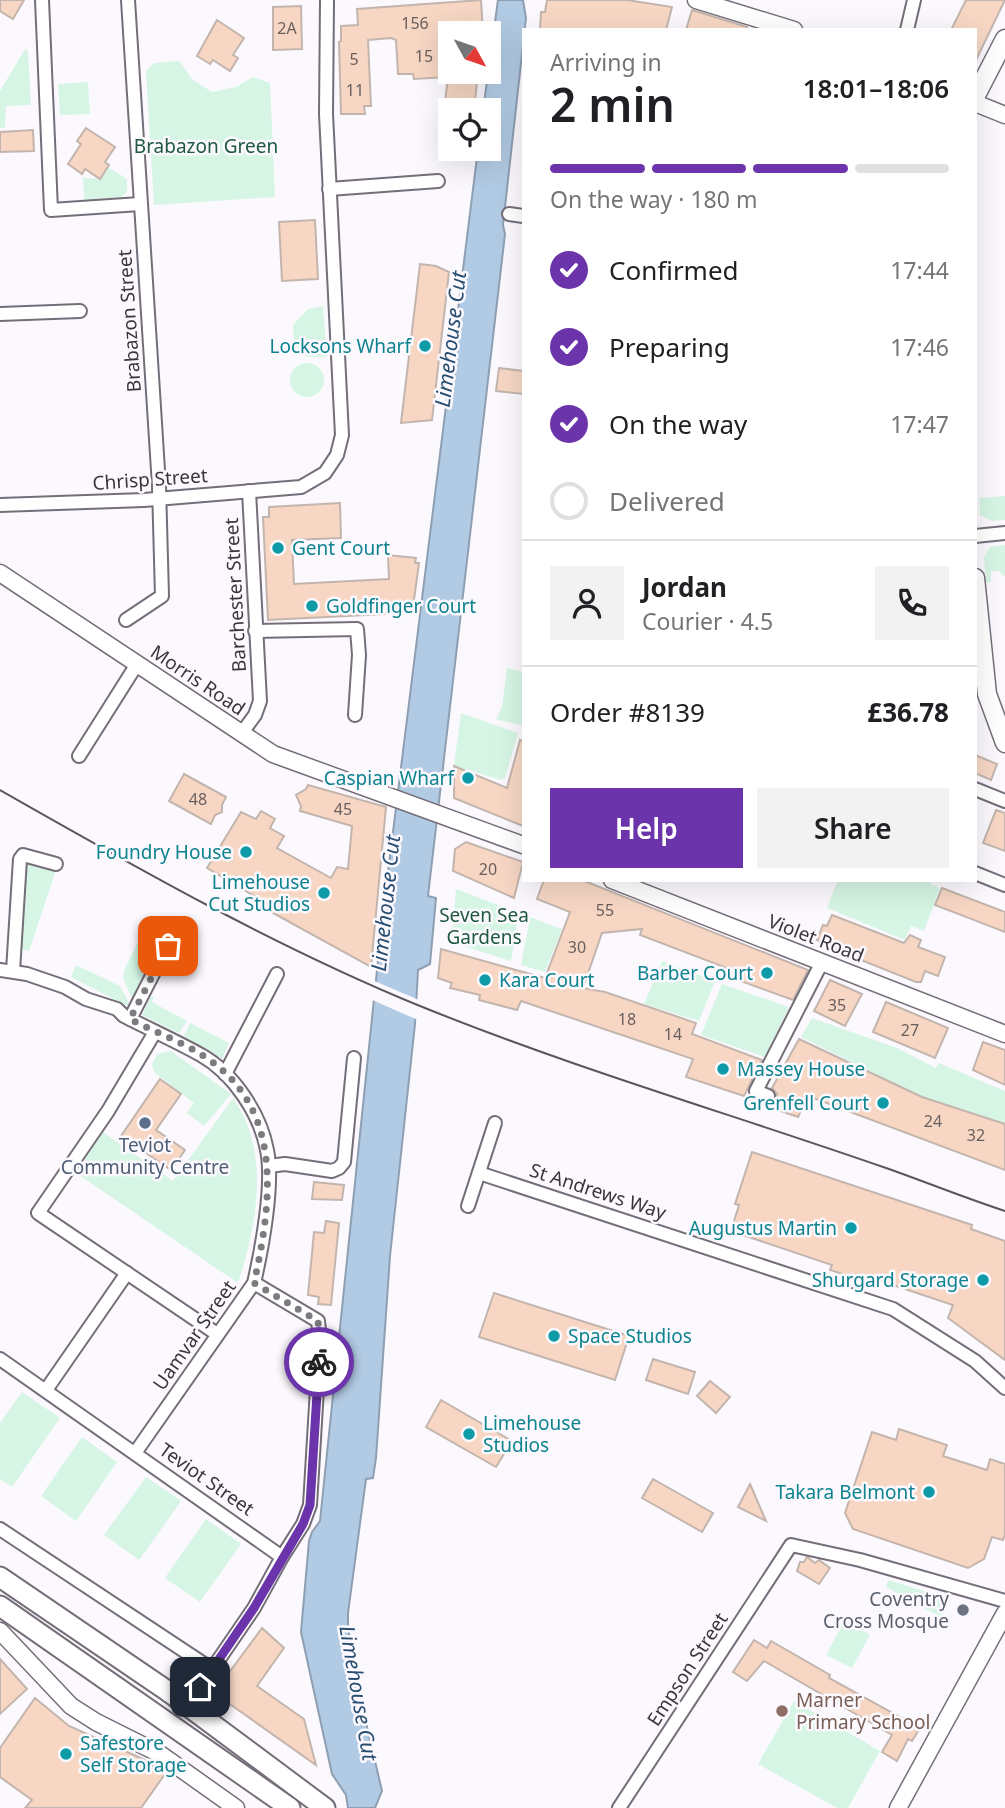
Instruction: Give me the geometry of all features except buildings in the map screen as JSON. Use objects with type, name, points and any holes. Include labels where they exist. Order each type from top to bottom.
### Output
[{"type":"highway","points":[[0,1577],[169,1692],[325,1808]]},
{"type":"highway","points":[[0,1606],[290,1808]]},
{"type":"highway","points":[[169,1692],[200,1687]]},
{"type":"main road","points":[[977,96],[1005,39]]},
{"type":"main road","points":[[977,617],[981,694],[1005,743]]},
{"type":"street","points":[[42,0],[51,210],[140,204]]},
{"type":"street","name":"Brabazon Street","points":[[126,620],[162,596],[159,499],[128,0]]},
{"type":"street","points":[[327,0],[326,114],[329,189],[438,181]]},
{"type":"street","points":[[696,0],[787,28]]},
{"type":"street","points":[[907,28],[914,0]]},
{"type":"street","points":[[977,101],[1005,115]]},
{"type":"street","name":"Chrisp Street","points":[[0,505],[159,499],[301,487],[325,472],[337,455],[342,435],[329,189]]},
{"type":"street","points":[[509,214],[522,216]]},
{"type":"street","points":[[0,314],[80,311]]},
{"type":"street","name":"Barchester Street","points":[[241,734],[255,715],[260,701],[249,491]]},
{"type":"street","points":[[977,536],[1005,533]]},
{"type":"street","name":"Morris Road","points":[[2,578],[273,754],[447,815],[522,845]]},
{"type":"street","points":[[255,631],[357,629],[359,655],[355,715]]},
{"type":"street","points":[[79,756],[137,664]]},
{"type":"street","points":[[977,790],[1005,800]]},
{"type":"street","points":[[6,971],[20,859],[23,855],[31,855],[56,864]]},
{"type":"street","points":[[977,874],[1005,885]]},
{"type":"street","name":"Violet Road","points":[[617,882],[1005,1034]]},
{"type":"street","points":[[130,1019],[178,925]]},
{"type":"street","points":[[757,1092],[821,964]]},
{"type":"street","name":"Uamvar Street","points":[[6,971],[65,987],[86,999],[117,1009],[130,1019],[202,1055],[225,1074],[245,1097],[261,1130],[269,1166],[260,1254],[254,1283],[135,1453]]},
{"type":"street","points":[[225,1074],[277,974]]},
{"type":"street","points":[[155,1032],[108,1111],[38,1213],[217,1334]]},
{"type":"street","points":[[269,1166],[285,1164],[332,1171],[344,1162],[354,1058]]},
{"type":"street","points":[[468,1206],[495,1123]]},
{"type":"street","name":"St Andrews Way","points":[[479,1173],[892,1309],[975,1361],[1005,1388]]},
{"type":"street","points":[[46,1390],[127,1273]]},
{"type":"street","points":[[200,1687],[254,1608],[303,1524],[310,1505],[320,1339],[318,1321],[254,1283]]},
{"type":"street","name":"Teviot Street","points":[[0,1359],[282,1556]]},
{"type":"street","points":[[0,1529],[213,1670]]},
{"type":"street","name":"Empson Street","points":[[619,1808],[791,1545],[860,1560],[1005,1601]]},
{"type":"street","points":[[898,1808],[1005,1613]]},
{"type":"street","points":[[0,1631],[71,1706],[96,1722],[160,1754],[236,1808]]},
{"type":"green space","points":[[25,49],[28,51],[31,105],[6,106],[5,128],[0,128],[0,91]]},
{"type":"green space","name":"Brabazon Green","points":[[179,61],[192,79],[212,92],[236,87],[253,77],[270,83],[275,197],[154,205],[146,71],[154,63]]},
{"type":"green space","points":[[88,82],[90,114],[60,115],[58,84]]},
{"type":"green space","points":[[108,167],[127,179],[127,192],[121,197],[84,200],[83,178],[100,179]]},
{"type":"green space","points":[[323,306],[327,357],[307,357],[294,344],[293,325],[308,309]]},
{"type":"green space","points":[[307,363],[319,368],[324,380],[319,392],[307,397],[295,392],[290,380],[295,368]]},
{"type":"green space","points":[[1005,496],[1005,520],[992,521],[980,515],[979,498]]},
{"type":"green space","points":[[1005,545],[1004,577],[999,571],[991,571],[991,582],[986,583],[984,557],[990,547]]},
{"type":"green space","points":[[507,668],[522,672],[522,726],[496,719],[502,707]]},
{"type":"green space","points":[[461,713],[518,733],[505,778],[501,780],[454,766]]},
{"type":"green space","points":[[32,863],[56,870],[29,951],[21,949],[25,866]]},
{"type":"green space","points":[[837,882],[930,882],[940,888],[924,931],[911,926],[905,940],[827,908]]},
{"type":"green space","name":"Seven Sea Gardens","points":[[456,889],[519,913],[511,961],[451,942]]},
{"type":"green space","points":[[530,917],[562,929],[545,972],[521,965]]},
{"type":"green space","points":[[150,918],[162,942],[133,1001],[123,978],[124,970]]},
{"type":"green space","points":[[662,961],[715,981],[699,1021],[644,1004]]},
{"type":"green space","points":[[76,965],[120,986],[129,1003],[127,1006],[71,977]]},
{"type":"green space","points":[[722,984],[789,1007],[765,1057],[701,1035]]},
{"type":"green space","points":[[151,996],[154,997],[152,1002],[187,1021],[179,1033],[142,1015]]},
{"type":"green space","points":[[812,1018],[897,1048],[936,1068],[939,1063],[1005,1091],[1005,1124],[922,1097],[801,1037]]},
{"type":"green space","points":[[190,1023],[229,1043],[222,1059],[184,1036]]},
{"type":"green space","points":[[171,1051],[231,1094],[204,1126],[187,1113],[194,1103],[154,1072],[152,1064],[157,1054]]},
{"type":"green space","points":[[233,1098],[245,1119],[252,1141],[257,1189],[251,1237],[238,1283],[76,1173],[103,1132],[173,1181]]},
{"type":"green space","points":[[22,1392],[60,1418],[12,1487],[0,1479],[0,1423]]},
{"type":"green space","points":[[82,1437],[117,1462],[76,1521],[41,1496]]},
{"type":"green space","points":[[146,1477],[181,1501],[139,1560],[104,1535]]},
{"type":"green space","points":[[206,1519],[241,1544],[200,1602],[165,1578]]},
{"type":"green space","points":[[888,1580],[951,1599],[940,1617],[886,1587]]},
{"type":"green space","points":[[845,1620],[870,1635],[852,1668],[826,1655]]},
{"type":"green space","points":[[794,1701],[880,1751],[848,1808],[837,1808],[758,1764]]},
{"type":"water","name":"Limehouse Cut","points":[[498,0],[523,0],[526,18],[525,28],[522,28],[522,54],[503,225],[505,234],[428,896],[436,898],[430,964],[418,970],[415,1024],[390,1256],[376,1458],[373,1478],[366,1479],[348,1613],[348,1628],[361,1701],[382,1791],[375,1808],[348,1808],[346,1795],[332,1774],[301,1632],[309,1541],[320,1521],[383,912],[477,161],[501,161],[501,98],[485,98],[487,84],[501,84],[501,21],[495,21]]},
{"type":"pier","points":[[372,980],[419,1000],[418,1020],[370,999]]},
{"type":"tram line","points":[[0,790],[259,932],[420,1006],[536,1050],[1005,1211]]},
{"type":"way so far","points":[[168,946],[130,1019],[202,1055],[225,1074],[245,1097],[261,1130],[269,1166],[260,1254],[254,1283],[318,1321],[319,1362]]},
{"type":"place","name":"Locksons Wharf","points":[[425,346]]},
{"type":"place","name":"Gent Court","points":[[278,548]]},
{"type":"place","name":"Goldfinger Court","points":[[312,606]]},
{"type":"place","name":"Caspian Wharf","points":[[468,778]]},
{"type":"place","name":"Foundry House","points":[[246,852]]},
{"type":"place","name":"Limehouse Cut Studios","points":[[324,893]]},
{"type":"place","name":"Barber Court","points":[[767,973]]},
{"type":"place","name":"Kara Court","points":[[485,980]]},
{"type":"place","name":"Massey House","points":[[723,1069]]},
{"type":"place","name":"Grenfell Court","points":[[883,1103]]},
{"type":"place","name":"Teviot Community Centre","points":[[145,1123]]},
{"type":"place","name":"Augustus Martin","points":[[851,1228]]},
{"type":"place","name":"Shurgard Storage","points":[[983,1280]]},
{"type":"place","name":"Space Studios","points":[[554,1336]]},
{"type":"place","name":"Limehouse Studios","points":[[469,1434]]},
{"type":"place","name":"Takara Belmont","points":[[929,1492]]},
{"type":"place","name":"Coventry Cross Mosque","points":[[963,1610]]},
{"type":"place","name":"Marner Primary School","points":[[782,1711]]},
{"type":"place","name":"Safestore Self Storage","points":[[66,1754]]},
{"type":"route","points":[[200,1687],[254,1608],[303,1524],[310,1505],[319,1362]]}]
